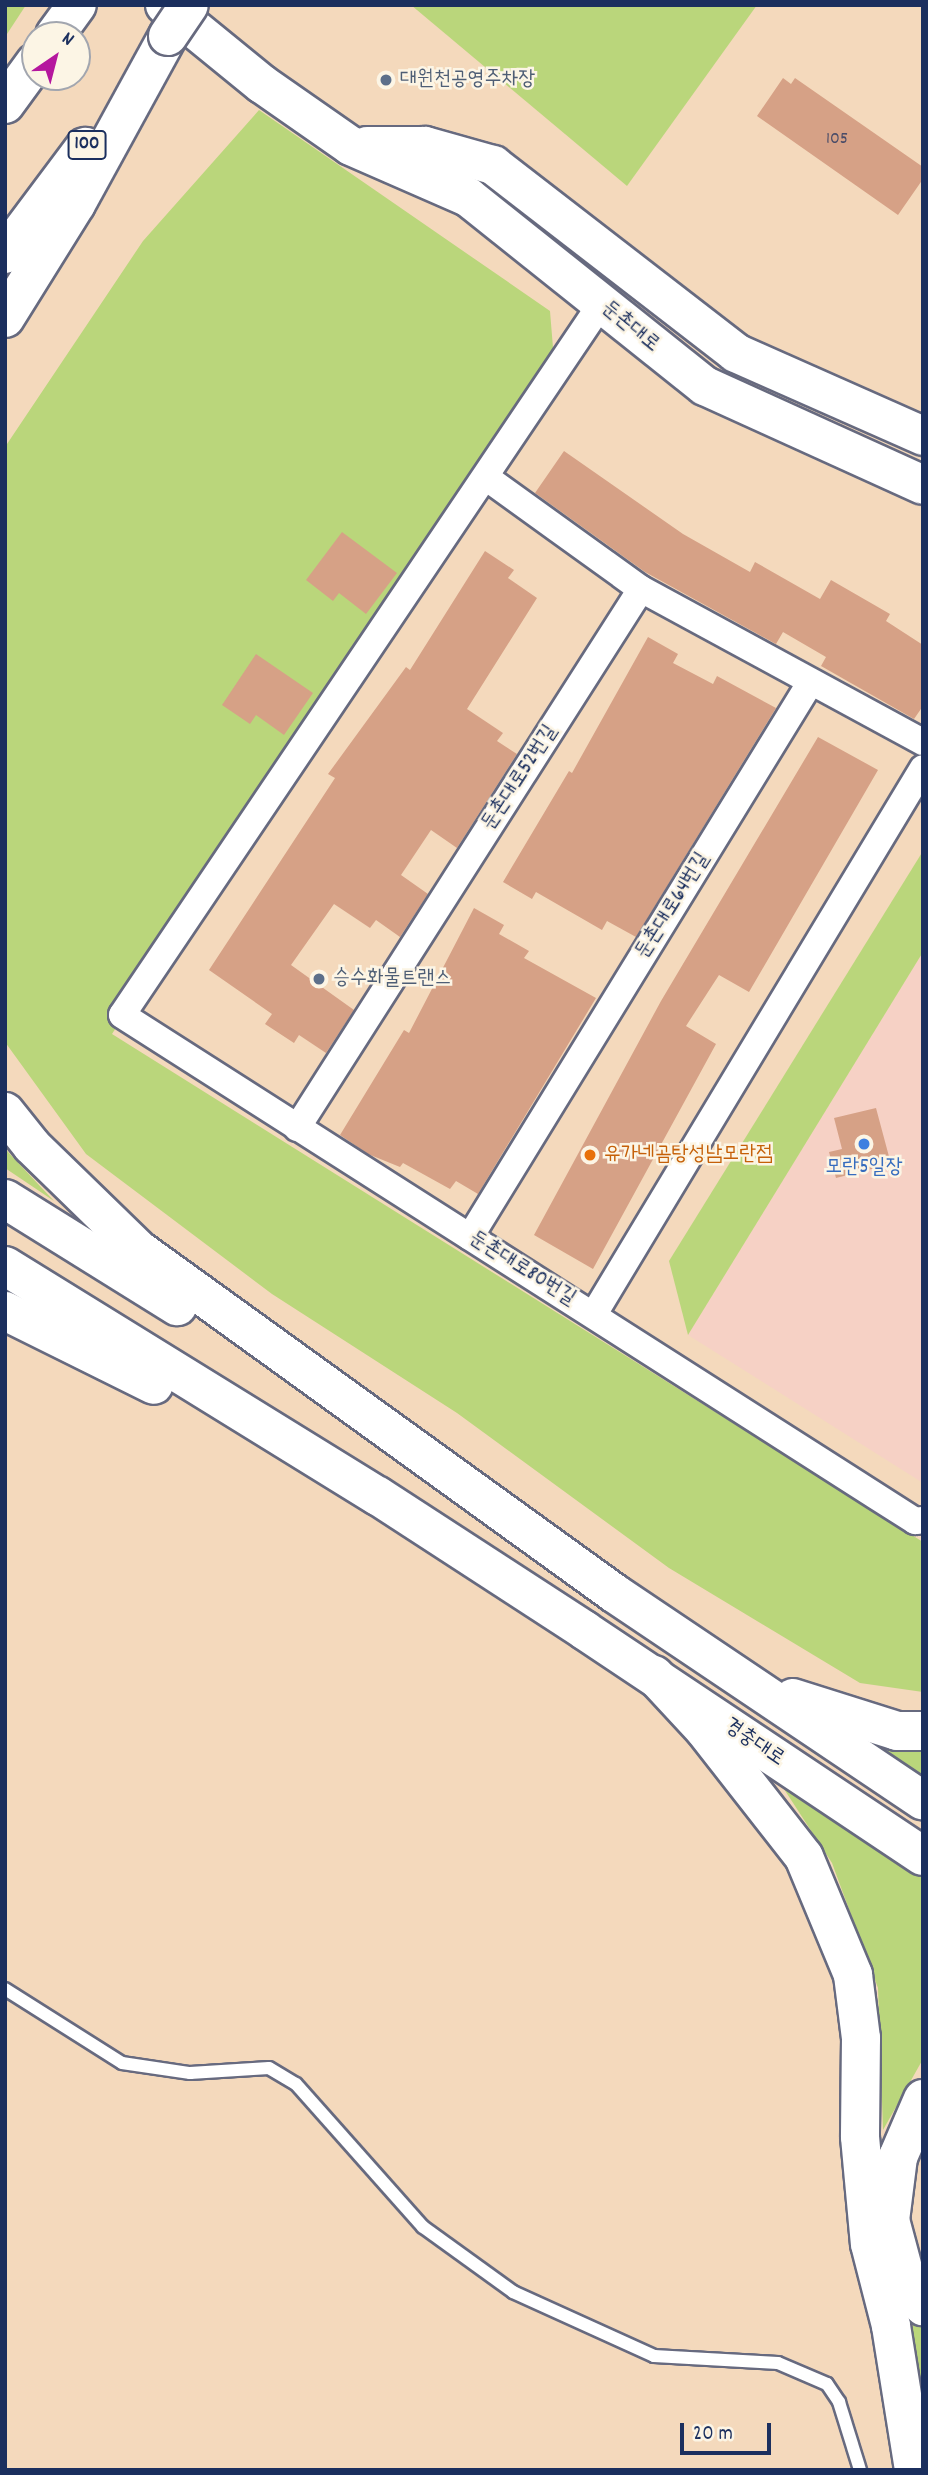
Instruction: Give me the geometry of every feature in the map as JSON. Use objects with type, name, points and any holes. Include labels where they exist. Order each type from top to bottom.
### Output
[{"type":"main road","points":[[65,21],[76,5]]},
{"type":"main road","points":[[5,317],[76,204],[174,15]]},
{"type":"main road","name":"둔촌대로","points":[[174,15],[262,84],[351,146],[468,197],[705,386],[923,485]]},
{"type":"main road","name":"100","points":[[5,254],[174,15]]},
{"type":"main road","points":[[5,104],[21,82]]},
{"type":"main road","name":"둔촌대로","points":[[351,146],[425,146],[493,165],[736,353],[923,436]]},
{"type":"main road","points":[[5,1112],[32,1146],[139,1250],[431,1465],[614,1593],[923,1801]]},
{"type":"main road","points":[[5,1199],[431,1465]]},
{"type":"main road","points":[[5,1266],[378,1496]]},
{"type":"main road","points":[[5,1311],[378,1496]]},
{"type":"main road","name":"경충대로","points":[[378,1496],[654,1675],[923,1856]]},
{"type":"main road","points":[[654,1675],[704,1729],[804,1857],[853,1975],[861,2038],[860,2137],[870,2244],[891,2326],[914,2470]]},
{"type":"main road","points":[[755,1686],[897,1731],[923,1731]]},
{"type":"main road","points":[[923,2099],[898,2157],[890,2220],[909,2291],[923,2306]]},
{"type":"street","points":[[601,304],[487,478],[641,589],[923,742]]},
{"type":"street","name":"둔촌대로80번길","points":[[487,478],[122,1015],[915,1521],[923,1520]]},
{"type":"street","name":"둔촌대로52번길","points":[[297,1128],[641,589]]},
{"type":"street","name":"둔촌대로64번길","points":[[470,1237],[810,683]]},
{"type":"street","points":[[594,1314],[923,768]]},
{"type":"lane","points":[[5,1989],[122,2063],[190,2073],[269,2068],[296,2084],[423,2227],[513,2292],[654,2356],[778,2363],[827,2384],[839,2402],[860,2470]]},
{"type":"shaded area","name":"모란5일장","points":[[923,952],[923,1483],[688,1335]]},
{"type":"green space","points":[[5,5],[26,5],[5,37]]},
{"type":"green space","points":[[411,5],[757,5],[627,186]]},
{"type":"green space","points":[[259,110],[550,311],[554,360],[446,507],[112,1034],[923,1542],[923,1692],[860,1683],[669,1568],[457,1413],[272,1294],[86,1154],[5,1042],[5,447],[143,241]]},
{"type":"green space","points":[[923,851],[923,952],[688,1335],[669,1261]]},
{"type":"green space","points":[[5,1148],[8,1152],[54,1201],[5,1168]]},
{"type":"green space","points":[[859,1736],[923,1741],[923,1780]]},
{"type":"green space","points":[[771,1769],[923,1871],[923,2059],[883,2130],[878,1988],[832,1863]]},
{"type":"green space","points":[[904,2312],[923,2329],[923,2393]]},
{"type":"building","points":[[783,78],[791,84],[795,78],[923,167],[923,179],[898,215],[757,116]]},
{"type":"building","points":[[564,451],[683,534],[750,572],[755,562],[820,599],[831,580],[890,614],[886,621],[923,645],[923,706],[914,719],[821,666],[826,657],[783,632],[776,644],[645,572],[535,493]]},
{"type":"building","points":[[342,532],[397,573],[366,614],[339,593],[333,601],[306,580]]},
{"type":"building","points":[[485,551],[514,570],[508,578],[537,598],[467,709],[503,733],[497,741],[517,754],[457,848],[431,830],[401,875],[428,894],[400,937],[376,920],[370,928],[334,904],[291,965],[354,1010],[326,1053],[299,1035],[294,1043],[265,1024],[272,1014],[209,970],[335,778],[328,774],[406,667],[410,670]]},
{"type":"building","points":[[648,637],[678,654],[673,663],[713,684],[717,676],[776,708],[636,937],[607,921],[602,930],[536,892],[532,899],[503,882],[569,771],[572,773]]},
{"type":"building","points":[[256,654],[313,693],[284,735],[256,715],[250,724],[222,705]]},
{"type":"building","points":[[818,737],[878,770],[749,992],[719,975],[686,1026],[716,1044],[593,1269],[534,1235],[661,1001]]},
{"type":"building","points":[[474,908],[504,925],[499,934],[529,951],[524,958],[596,998],[478,1194],[456,1181],[450,1189],[403,1163],[400,1167],[368,1154],[340,1135],[404,1030],[409,1033]]},
{"type":"building","points":[[876,1108],[891,1164],[836,1178],[829,1152],[842,1149],[834,1118]]},
{"type":"place","name":"대원천공영주차장","points":[[386,80]]},
{"type":"place","name":"승수화물트랜스","points":[[319,979]]},
{"type":"place","name":"모란5일장","points":[[864,1144]]},
{"type":"place","name":"유가네곰탕성남모란점","points":[[590,1155]]}]
